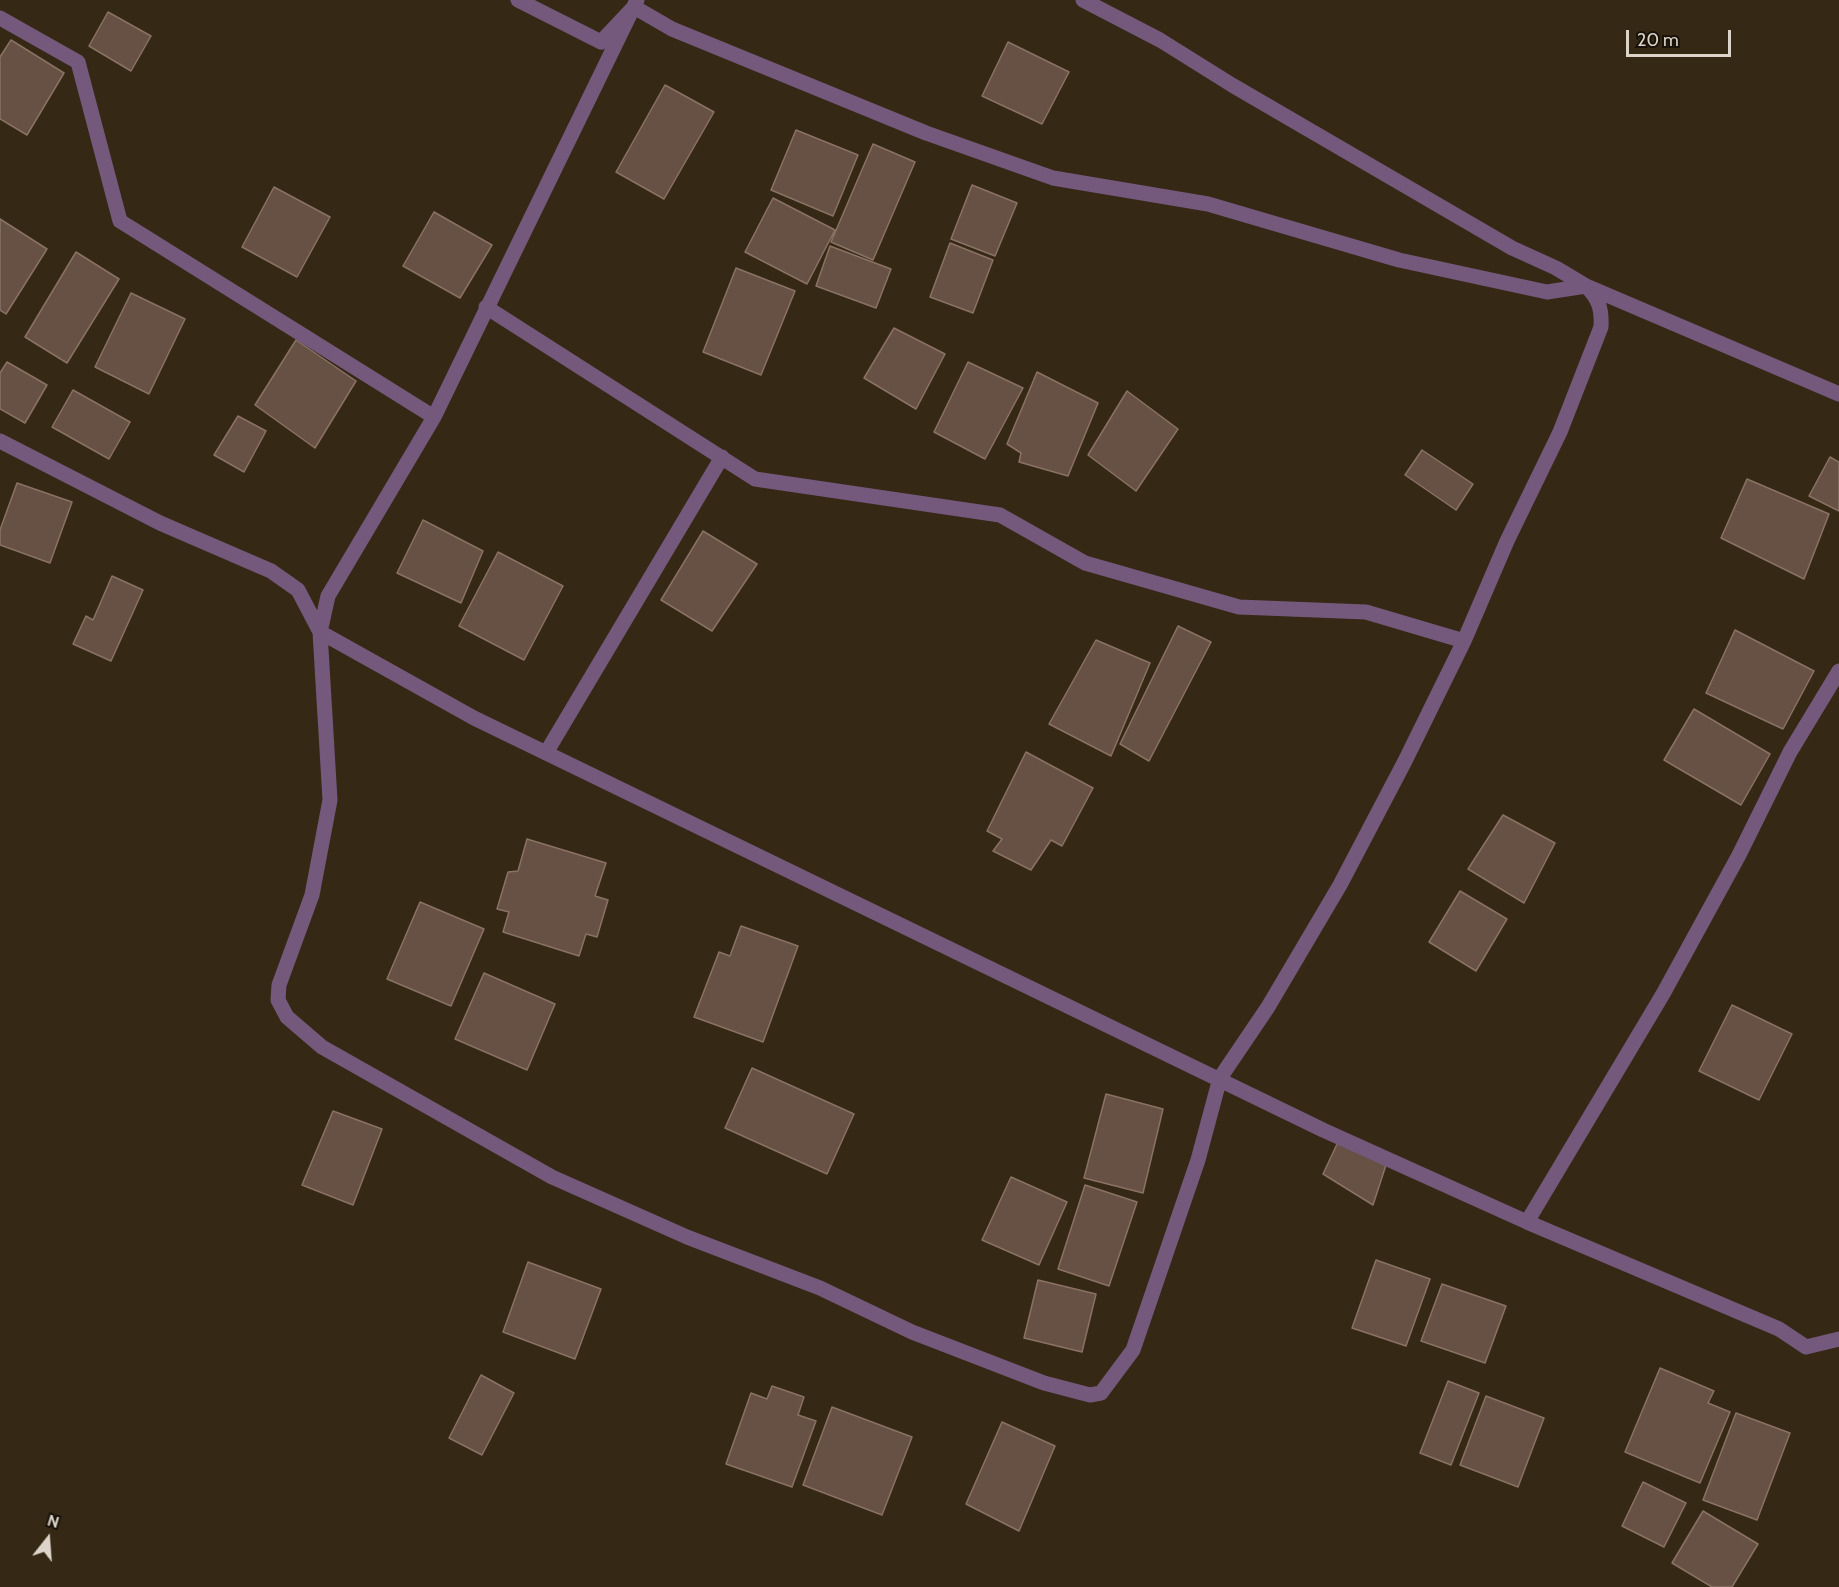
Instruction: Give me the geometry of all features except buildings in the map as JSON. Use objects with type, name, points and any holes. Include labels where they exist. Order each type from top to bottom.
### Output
[{"type":"street","points":[[518,0],[601,42],[635,3]]},
{"type":"street","points":[[1083,0],[1160,40],[1242,91],[1512,248],[1556,268],[1586,286],[1839,394]]},
{"type":"street","points":[[635,3],[672,29],[926,133],[1053,178],[1208,204],[1399,260],[1547,292],[1586,286]]},
{"type":"street","points":[[635,3],[434,417],[328,596],[320,632],[330,800],[312,895],[279,985],[278,1000],[287,1017],[322,1047],[552,1177],[687,1237],[820,1288],[912,1332],[1044,1383],[1090,1395],[1101,1393],[1133,1350],[1198,1160],[1220,1078],[1268,1007],[1340,885],[1464,641],[1507,541],[1560,432],[1601,327],[1602,311],[1597,296],[1586,286]]},
{"type":"street","points":[[0,18],[78,62],[120,220],[434,417]]},
{"type":"street","points":[[486,307],[755,479],[1000,515],[1085,563],[1239,607],[1366,612],[1464,641]]},
{"type":"street","points":[[0,441],[160,523],[271,571],[298,590],[320,632],[474,718],[1220,1078],[1323,1130],[1527,1222],[1779,1329],[1806,1347],[1839,1339]]},
{"type":"street","points":[[546,753],[722,457]]},
{"type":"street","points":[[1527,1222],[1663,994],[1739,855],[1790,752],[1839,671]]}]
